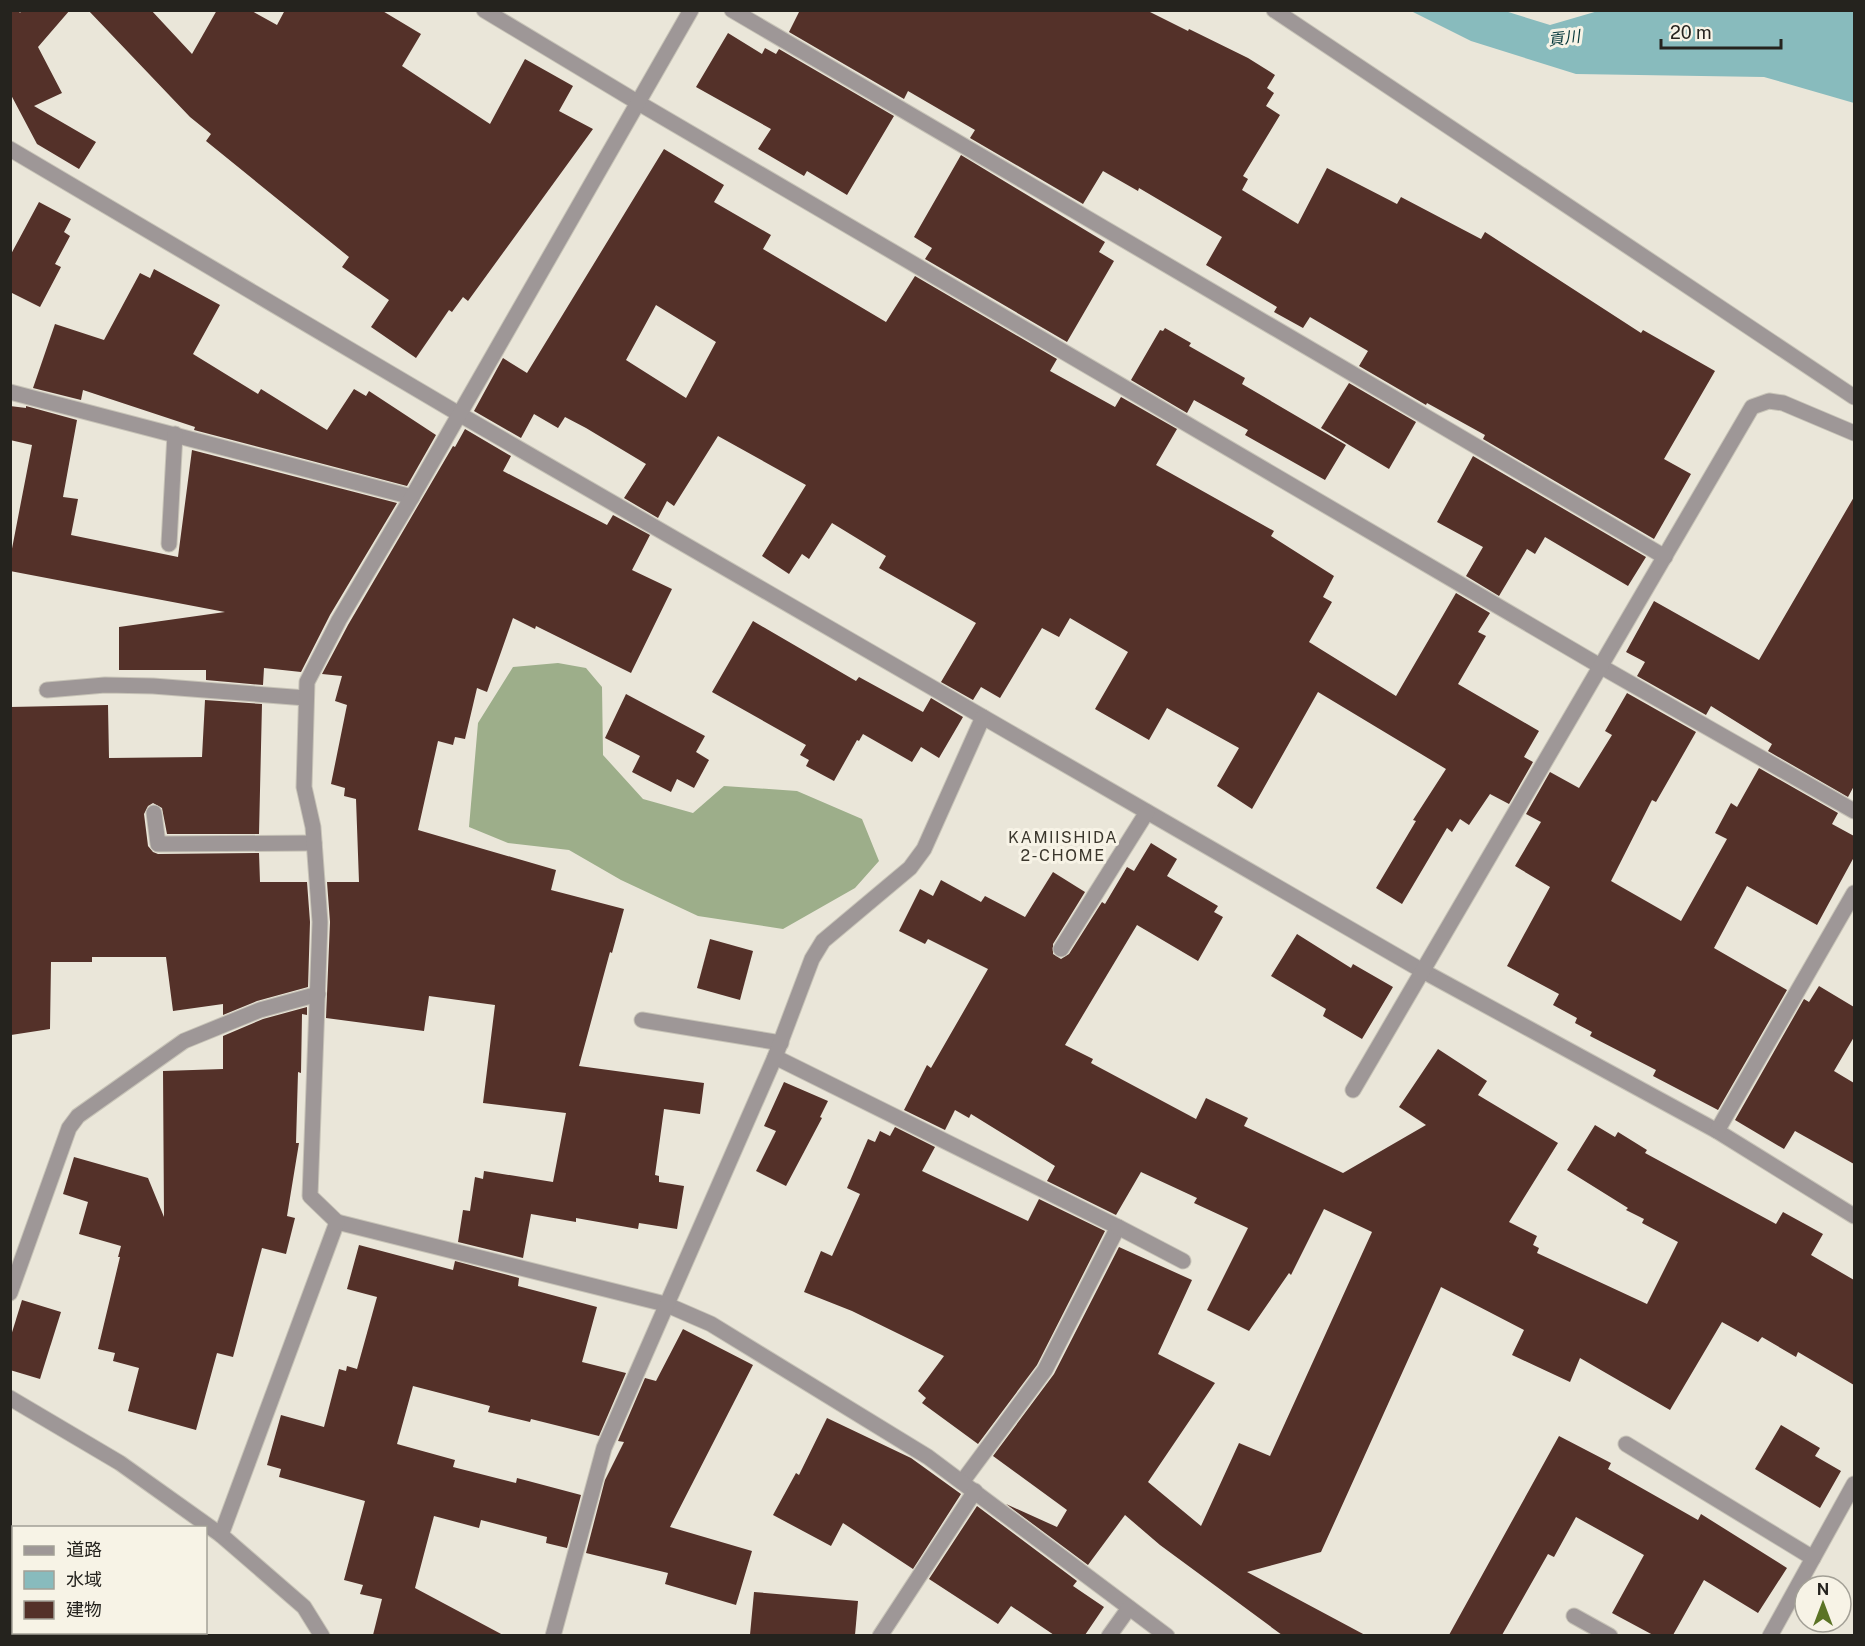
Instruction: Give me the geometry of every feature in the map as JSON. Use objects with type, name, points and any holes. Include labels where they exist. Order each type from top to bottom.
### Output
[{"type":"street","points":[[484,10],[1600,666],[1854,811]]},
{"type":"street","points":[[691,10],[339,620],[307,682],[304,787],[313,827],[320,922],[310,1196],[337,1222],[665,1304],[711,1324],[928,1457],[1167,1635]]},
{"type":"street","points":[[732,10],[1665,557]]},
{"type":"street","points":[[1274,10],[1854,398]]},
{"type":"street","points":[[10,149],[459,414],[1147,812],[1422,970],[1717,1131],[1854,1216]]},
{"type":"street","points":[[10,392],[412,497]]},
{"type":"street","points":[[1353,1090],[1752,406],[1769,401],[1783,403],[1854,433]]},
{"type":"street","points":[[169,544],[176,434]]},
{"type":"street","points":[[47,690],[105,685],[141,686],[306,698]]},
{"type":"street","points":[[553,1635],[604,1448],[778,1050],[812,959],[823,941],[910,868],[924,849],[983,717]]},
{"type":"street","points":[[1061,949],[1147,812]]},
{"type":"street","points":[[154,813],[158,844],[314,843]]},
{"type":"street","points":[[1717,1131],[1854,892]]},
{"type":"street","points":[[10,1293],[69,1128],[78,1116],[184,1041],[260,1010],[318,994]]},
{"type":"street","points":[[642,1020],[778,1050],[1183,1261]]},
{"type":"street","points":[[221,1535],[337,1222]]},
{"type":"street","points":[[962,1482],[1045,1370],[1118,1227]]},
{"type":"street","points":[[10,1398],[120,1463],[221,1535],[304,1607],[322,1635]]},
{"type":"street","points":[[1626,1444],[1813,1558]]},
{"type":"street","points":[[1770,1635],[1854,1484]]},
{"type":"street","points":[[880,1635],[975,1491]]},
{"type":"street","points":[[1109,1635],[1130,1608]]},
{"type":"street","points":[[1574,1616],[1610,1635]]},
{"type":"green space","points":[[558,663],[586,668],[602,687],[603,755],[643,799],[693,813],[724,786],[797,791],[862,819],[879,861],[855,888],[783,929],[698,916],[621,880],[569,850],[508,843],[469,827],[478,723],[513,667]]},
{"type":"water","name":"貢川","points":[[1411,11],[1505,11],[1550,25],[1598,11],[1854,11],[1854,103],[1764,77],[1576,74],[1471,41]]},
{"type":"building","points":[[10,10],[18,10],[20,13],[22,10],[70,10],[38,47],[62,93],[34,106],[96,142],[79,169],[37,144],[10,93]]},
{"type":"building","points":[[88,10],[151,10],[192,54],[217,10],[250,10],[277,25],[285,10],[381,10],[421,34],[402,66],[490,124],[525,59],[573,86],[559,111],[593,129],[468,301],[463,297],[452,312],[449,310],[416,358],[371,327],[389,300],[342,267],[349,257],[206,141],[211,134],[190,117]]},
{"type":"building","points":[[800,10],[1146,10],[1248,58],[1275,75],[1267,88],[1274,93],[1266,106],[1280,115],[1243,176],[1248,179],[1242,190],[1298,224],[1327,168],[1397,204],[1401,197],[1481,239],[1485,232],[1641,333],[1643,330],[1715,371],[1664,459],[1691,474],[1654,539],[1483,439],[1485,435],[1427,403],[1426,405],[1359,366],[1368,351],[1310,317],[1303,328],[1274,312],[1277,307],[1206,265],[1222,237],[1139,188],[1138,191],[1103,171],[1083,204],[970,138],[975,130],[908,91],[904,99],[789,32]]},
{"type":"building","points":[[728,33],[762,54],[765,48],[776,54],[779,49],[894,116],[847,195],[807,171],[804,176],[758,149],[771,129],[696,87]]},
{"type":"building","points":[[664,149],[724,185],[714,202],[771,235],[763,249],[886,322],[915,276],[1057,359],[1050,371],[1115,407],[1121,397],[1177,429],[1156,465],[1274,531],[1271,536],[1334,576],[1323,597],[1332,602],[1309,642],[1396,696],[1456,593],[1490,613],[1478,632],[1486,636],[1458,684],[1539,731],[1524,757],[1533,762],[1509,804],[1490,794],[1469,825],[1460,819],[1452,832],[1447,828],[1402,904],[1376,888],[1416,821],[1413,820],[1446,769],[1318,692],[1252,809],[1217,786],[1239,748],[1167,708],[1149,740],[1095,709],[1128,652],[1070,618],[1059,637],[1042,628],[1000,698],[981,687],[973,700],[941,682],[976,623],[879,568],[886,556],[832,523],[809,559],[802,554],[789,574],[762,556],[806,485],[718,436],[674,506],[667,501],[658,518],[624,498],[646,464],[586,428],[565,417],[558,428],[534,414],[521,438],[474,411],[503,358],[527,373]],"holes":[[[656,305],[716,342],[686,398],[626,360]]]},
{"type":"building","points":[[961,155],[1105,242],[1099,252],[1114,261],[1067,342],[925,259],[932,248],[914,237]]},
{"type":"building","points":[[39,202],[71,219],[64,232],[70,236],[55,264],[61,267],[40,307],[10,292],[10,256]]},
{"type":"building","points":[[154,269],[220,305],[193,354],[258,394],[261,389],[327,430],[354,389],[366,396],[369,391],[436,435],[407,486],[194,430],[195,427],[83,390],[81,400],[33,388],[55,324],[104,340],[140,273],[150,278]]},
{"type":"building","points":[[1165,328],[1191,343],[1189,346],[1245,378],[1242,384],[1346,445],[1325,480],[1245,435],[1248,430],[1194,400],[1187,413],[1131,380],[1160,330],[1163,331]]},
{"type":"building","points":[[1349,383],[1416,422],[1389,469],[1321,428]]},
{"type":"building","points":[[10,406],[26,408],[26,406],[77,420],[63,497],[78,499],[71,535],[178,557],[192,450],[397,503],[330,615],[301,672],[264,668],[263,685],[206,680],[206,670],[119,670],[119,627],[225,612],[10,571],[10,559],[32,445],[10,440]]},
{"type":"building","points":[[465,429],[511,456],[503,471],[607,525],[613,515],[650,535],[632,570],[672,589],[631,673],[536,626],[535,629],[513,618],[487,692],[477,688],[465,739],[455,737],[453,745],[438,741],[418,830],[556,870],[551,890],[624,909],[579,1066],[704,1083],[700,1114],[664,1109],[655,1175],[659,1176],[659,1182],[684,1186],[677,1229],[639,1223],[638,1229],[576,1218],[576,1222],[531,1214],[523,1258],[458,1242],[463,1210],[470,1211],[475,1177],[483,1179],[484,1171],[553,1182],[566,1113],[483,1103],[495,1005],[429,996],[424,1031],[326,1018],[330,922],[327,882],[359,882],[356,799],[344,796],[345,788],[331,784],[347,705],[335,701],[342,676],[322,674],[348,625]]},
{"type":"building","points":[[1473,456],[1646,557],[1628,586],[1545,537],[1535,554],[1527,549],[1499,596],[1466,576],[1483,547],[1437,522]]},
{"type":"building","points":[[1854,497],[1854,786],[1848,797],[1768,751],[1772,744],[1711,706],[1706,715],[1637,676],[1645,662],[1626,652],[1654,601],[1759,660]]},
{"type":"building","points":[[753,621],[856,681],[859,677],[923,712],[931,698],[963,717],[939,758],[921,747],[912,762],[863,734],[859,741],[857,740],[834,781],[806,766],[809,760],[800,755],[806,745],[712,692]]},
{"type":"building","points":[[1627,693],[1696,732],[1656,802],[1652,800],[1611,881],[1681,921],[1727,839],[1715,833],[1731,803],[1737,807],[1759,768],[1838,813],[1832,824],[1854,836],[1854,857],[1817,925],[1747,886],[1714,948],[1787,990],[1718,1110],[1653,1076],[1656,1070],[1590,1036],[1592,1032],[1575,1023],[1577,1018],[1553,1005],[1559,994],[1507,966],[1550,887],[1515,866],[1541,822],[1526,814],[1550,772],[1579,788],[1612,735],[1605,731]]},
{"type":"building","points":[[626,694],[705,736],[696,752],[709,760],[694,788],[677,779],[671,792],[632,772],[640,756],[605,738]]},
{"type":"building","points":[[205,700],[262,704],[259,834],[167,834],[162,808],[153,803],[148,806],[144,814],[148,846],[158,854],[259,853],[260,882],[307,882],[310,922],[308,987],[257,1001],[223,1015],[223,1004],[173,1011],[166,957],[92,957],[92,962],[51,962],[50,1029],[11,1035],[10,707],[108,705],[109,758],[202,757]]},
{"type":"building","points":[[1151,843],[1177,859],[1167,876],[1218,906],[1214,912],[1223,917],[1198,961],[1137,925],[1065,1045],[1093,1059],[1091,1063],[1196,1119],[1206,1098],[1248,1118],[1244,1126],[1343,1173],[1426,1125],[1399,1107],[1438,1049],[1487,1081],[1478,1095],[1558,1143],[1509,1222],[1537,1236],[1533,1245],[1539,1248],[1537,1253],[1647,1304],[1678,1242],[1642,1223],[1644,1219],[1626,1210],[1628,1208],[1567,1170],[1595,1125],[1615,1137],[1618,1132],[1647,1150],[1645,1153],[1776,1224],[1783,1212],[1823,1234],[1811,1255],[1854,1280],[1854,1385],[1798,1352],[1796,1357],[1762,1337],[1758,1342],[1722,1322],[1670,1410],[1580,1358],[1570,1382],[1512,1355],[1524,1330],[1441,1287],[1321,1552],[1247,1572],[1365,1635],[1282,1635],[1160,1545],[1125,1515],[1088,1565],[1006,1504],[1057,1527],[1067,1510],[993,1456],[1054,1374],[1119,1247],[1192,1280],[1158,1354],[1215,1383],[1148,1482],[1201,1526],[1239,1443],[1270,1456],[1372,1232],[1324,1209],[1291,1275],[1289,1273],[1249,1331],[1207,1310],[1248,1228],[1194,1203],[1197,1198],[1141,1172],[1116,1215],[1047,1181],[1055,1166],[971,1114],[969,1118],[955,1110],[945,1130],[904,1110],[927,1065],[931,1068],[988,969],[928,939],[925,944],[899,931],[920,889],[933,896],[941,880],[981,902],[985,896],[1025,917],[1053,872],[1085,892],[1053,944],[1053,954],[1061,959],[1069,954],[1102,902],[1105,904],[1127,867],[1134,871]]},
{"type":"building","points":[[1297,934],[1351,968],[1353,964],[1393,987],[1362,1039],[1323,1016],[1326,1009],[1271,976]]},
{"type":"building","points":[[710,939],[753,951],[740,1000],[697,988]]},
{"type":"building","points":[[1819,986],[1854,1007],[1854,1037],[1834,1071],[1854,1083],[1854,1164],[1795,1131],[1784,1149],[1735,1120],[1804,999],[1809,1002]]},
{"type":"building","points":[[307,1007],[307,1015],[302,1014],[301,1073],[298,1072],[296,1143],[299,1143],[287,1216],[295,1218],[286,1254],[262,1248],[233,1357],[217,1353],[196,1430],[128,1411],[139,1368],[113,1361],[115,1353],[98,1349],[121,1246],[79,1234],[88,1202],[63,1194],[74,1157],[148,1178],[164,1217],[163,1071],[223,1069],[223,1036],[263,1019]]},
{"type":"building","points":[[784,1082],[828,1101],[820,1117],[822,1118],[786,1186],[756,1171],[776,1131],[764,1126]]},
{"type":"building","points":[[895,1127],[935,1147],[922,1171],[1028,1221],[1039,1199],[1105,1231],[1037,1365],[978,1444],[922,1403],[926,1398],[918,1391],[944,1356],[852,1311],[804,1292],[821,1251],[832,1256],[860,1194],[847,1188],[868,1139],[875,1142],[880,1131],[890,1136]]},
{"type":"building","points":[[359,1245],[453,1270],[455,1261],[519,1278],[518,1286],[597,1307],[582,1362],[626,1373],[599,1436],[531,1419],[530,1422],[488,1412],[490,1406],[413,1386],[397,1444],[455,1460],[453,1467],[516,1483],[517,1478],[581,1495],[567,1548],[546,1543],[547,1537],[481,1520],[479,1528],[434,1516],[415,1588],[503,1635],[373,1635],[382,1599],[360,1594],[363,1585],[344,1580],[365,1501],[279,1477],[281,1469],[267,1465],[281,1415],[324,1427],[339,1369],[346,1371],[347,1366],[357,1369],[377,1297],[347,1289]]},
{"type":"building","points":[[22,1300],[61,1312],[40,1379],[10,1370],[10,1339]]},
{"type":"building","points":[[683,1329],[753,1365],[670,1527],[752,1551],[736,1605],[665,1584],[668,1573],[586,1553],[605,1480],[624,1442],[618,1441],[645,1378],[656,1381]]},
{"type":"building","points":[[827,1418],[911,1458],[961,1494],[913,1569],[843,1523],[831,1546],[773,1515],[796,1473],[799,1475]]},
{"type":"building","points":[[1781,1425],[1820,1448],[1815,1456],[1841,1471],[1820,1508],[1755,1469]]},
{"type":"building","points":[[1559,1436],[1611,1463],[1608,1469],[1698,1520],[1701,1514],[1787,1568],[1758,1613],[1704,1580],[1673,1635],[1653,1635],[1612,1613],[1644,1555],[1576,1517],[1554,1557],[1548,1554],[1502,1635],[1449,1635]]},
{"type":"building","points":[[977,1506],[1077,1581],[1073,1586],[1104,1607],[1085,1635],[1054,1635],[1011,1606],[998,1624],[929,1579]]},
{"type":"building","points":[[754,1592],[858,1601],[855,1635],[750,1635]]},
{"type":"district","name":"KAMIISHIDA 2-CHOME","points":[[1063,846]]}]
